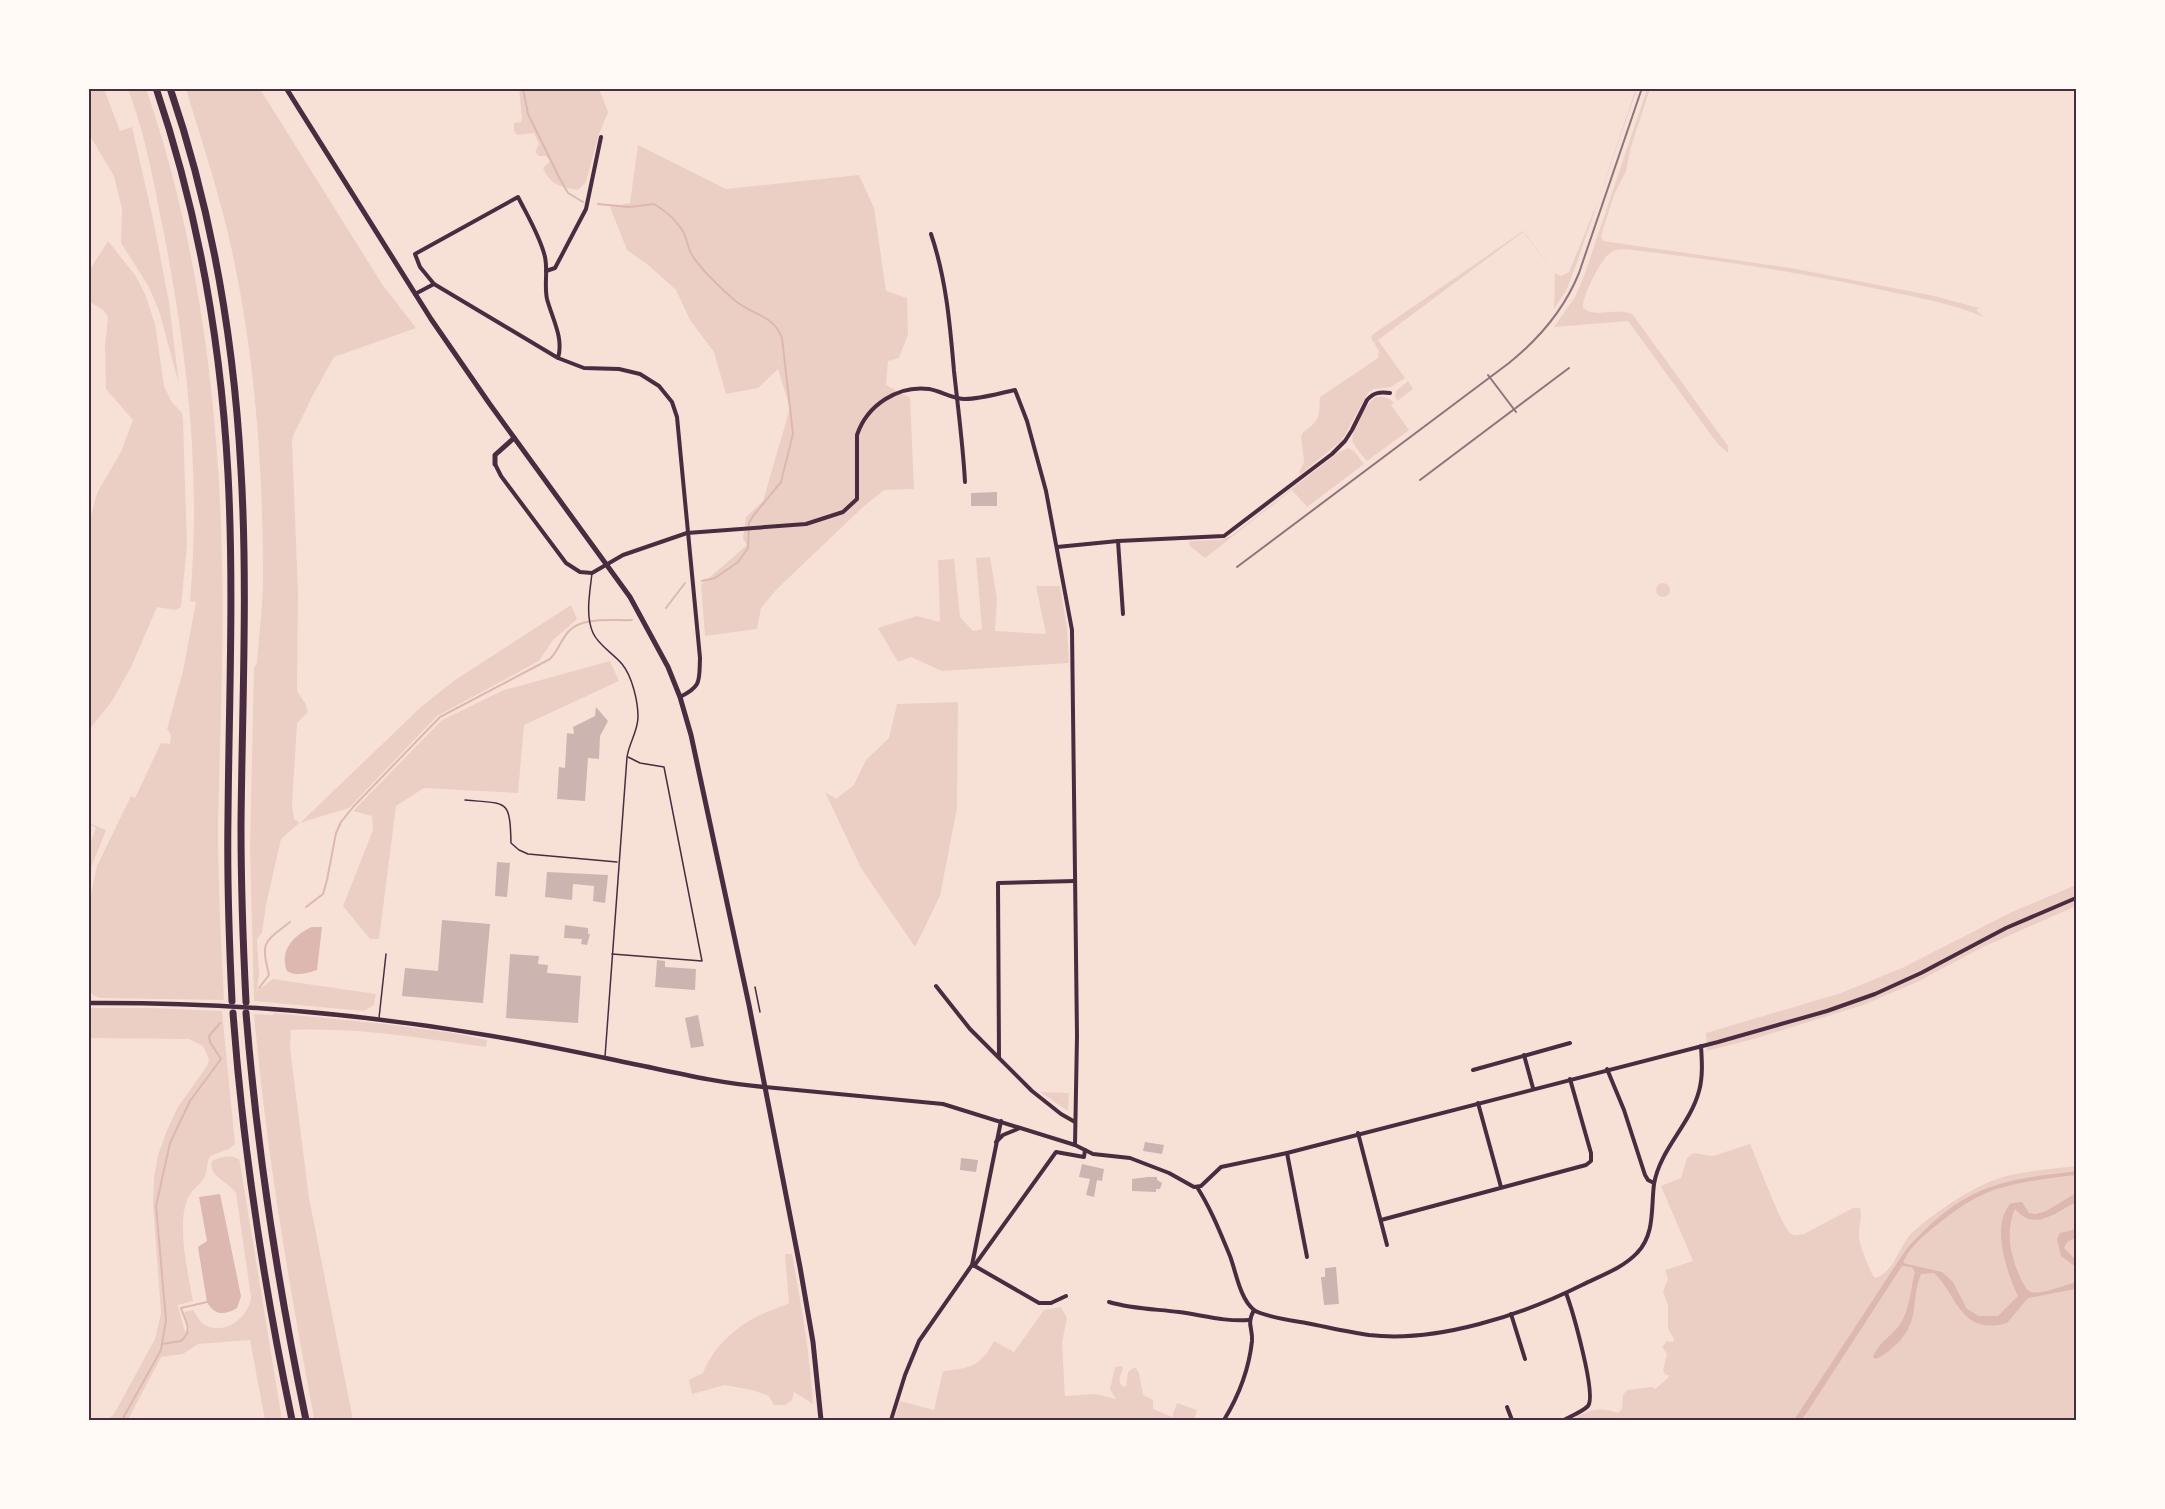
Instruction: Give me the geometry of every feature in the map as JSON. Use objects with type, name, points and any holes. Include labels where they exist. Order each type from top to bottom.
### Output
[{"type":"highway","points":[[156,88],[176,152],[198,244],[219,375],[225,440],[230,559],[228,906],[232,1001]]},
{"type":"highway","points":[[170,88],[202,200],[218,276],[230,351],[238,433],[244,561],[242,885],[246,1002]]},
{"type":"highway","points":[[232,1013],[246,1148],[261,1249],[292,1420]]},
{"type":"highway","points":[[246,1013],[263,1175],[280,1283],[306,1420]]},
{"type":"main road","points":[[286,88],[415,294],[514,438],[616,575],[649,628],[680,697],[703,785],[765,1087],[813,1342],[821,1420]]},
{"type":"main road","points":[[495,464],[495,455],[514,438]]},
{"type":"street","points":[[546,271],[555,268],[586,209],[601,137]]},
{"type":"street","points":[[558,358],[559,336],[547,297],[543,252],[518,196],[415,254],[420,267],[434,284],[558,358],[584,368],[619,369],[640,374],[659,386],[672,402],[677,417],[700,658],[699,682],[694,690],[680,697]]},
{"type":"street","points":[[931,234],[942,267],[961,421],[965,482]]},
{"type":"street","points":[[415,294],[434,284]]},
{"type":"street","points":[[495,464],[501,476],[566,562],[580,572],[592,573],[623,555],[687,533],[806,524],[843,512],[857,498],[857,435],[867,414],[877,404],[894,394],[918,388],[966,399],[1015,390],[1036,452],[1057,547],[1073,638],[1077,1036],[1075,1145]]},
{"type":"street","points":[[1057,547],[1118,541],[1219,537],[1228,534],[1332,454],[1345,441],[1371,395],[1382,392],[1390,393]]},
{"type":"street","points":[[1118,541],[1123,614]]},
{"type":"street","points":[[999,1058],[998,883],[1075,881]]},
{"type":"street","points":[[1197,1187],[1221,1167],[1287,1153],[1701,1046],[1827,1011],[1921,973],[2006,928],[2076,898]]},
{"type":"street","points":[[936,986],[970,1029],[1032,1091],[1075,1122]]},
{"type":"street","points":[[88,1002],[273,1008],[379,1019],[492,1035],[681,1074],[765,1087],[943,1104],[1075,1145],[1093,1154],[1130,1158],[1197,1187],[1216,1223],[1245,1298],[1254,1310],[1291,1320],[1370,1335],[1399,1336],[1433,1333],[1511,1314],[1566,1293],[1629,1260],[1639,1252],[1648,1234],[1654,1183],[1668,1147],[1682,1127],[1699,1091],[1702,1073],[1701,1046]]},
{"type":"street","points":[[1473,1070],[1570,1043]]},
{"type":"street","points":[[1524,1055],[1533,1088]]},
{"type":"street","points":[[1607,1069],[1624,1110],[1645,1175],[1654,1183]]},
{"type":"street","points":[[1381,1220],[1579,1168],[1591,1161],[1591,1153],[1570,1079]]},
{"type":"street","points":[[1478,1102],[1501,1187]]},
{"type":"street","points":[[973,1266],[1001,1121]]},
{"type":"street","points":[[996,1143],[1003,1135],[1022,1128]]},
{"type":"street","points":[[1358,1133],[1387,1245]]},
{"type":"street","points":[[891,1420],[905,1375],[919,1341],[1056,1152],[1084,1157],[1085,1150]]},
{"type":"street","points":[[1287,1153],[1307,1257]]},
{"type":"street","points":[[973,1266],[1039,1304],[1050,1303],[1066,1296]]},
{"type":"street","points":[[1564,1420],[1589,1405],[1590,1400],[1588,1373],[1566,1293]]},
{"type":"street","points":[[1109,1302],[1132,1308],[1229,1320],[1249,1320]]},
{"type":"street","points":[[1224,1420],[1233,1406],[1248,1363],[1252,1339],[1249,1320],[1254,1310]]},
{"type":"street","points":[[1511,1314],[1525,1359]]},
{"type":"street","points":[[1507,1407],[1512,1420]]},
{"type":"lane","points":[[592,573],[589,599],[590,625],[599,642],[622,664],[627,672],[635,695],[638,722],[627,757],[604,1058]]},
{"type":"lane","points":[[612,954],[702,961],[664,767],[640,763],[627,757]]},
{"type":"lane","points":[[465,800],[497,803],[506,807],[509,812],[511,843],[528,854],[618,862]]},
{"type":"lane","points":[[379,1019],[386,954]]},
{"type":"path","points":[[755,987],[760,1012]]},
{"type":"shaded area","points":[[88,89],[104,89],[120,131],[132,127],[169,302],[179,384],[159,311],[149,287],[121,243],[122,209],[114,176],[89,134]]},
{"type":"shaded area","points":[[128,89],[146,89],[164,146],[192,262],[210,382],[220,501],[222,561],[218,824],[224,1000],[100,998],[89,990],[89,903],[97,866],[131,796],[135,798],[161,743],[170,744],[171,735],[167,729],[183,671],[196,602],[190,601],[194,510],[186,374],[173,284],[150,163]]},
{"type":"shaded area","points":[[186,89],[260,89],[382,284],[416,328],[334,357],[313,395],[292,442],[298,591],[297,691],[308,712],[297,723],[292,805],[294,819],[300,823],[281,839],[262,933],[257,939],[259,973],[257,991],[273,979],[376,994],[374,1005],[364,1011],[254,1001],[250,848],[254,668],[257,663],[263,587],[259,453],[247,332],[232,251]]},
{"type":"shaded area","points":[[519,89],[599,89],[608,112],[599,134],[586,182],[578,190],[561,186],[549,178],[543,168],[550,161],[546,156],[539,156],[535,152],[539,144],[534,133],[517,135],[514,131],[514,123],[521,122],[522,118]]},
{"type":"shaded area","points":[[1637,89],[1575,268],[1566,291],[1554,309],[1555,273],[1523,232],[1378,340],[1405,378],[1391,387],[1373,389],[1368,393],[1342,440],[1301,474],[1299,473],[1304,462],[1301,436],[1317,419],[1320,397],[1378,358],[1379,351],[1371,338],[1372,335],[1523,231],[1556,274],[1561,276],[1569,272],[1598,201]]},
{"type":"shaded area","points":[[1647,89],[1650,89],[1631,147],[1626,171],[1614,195],[1601,236],[1603,241],[1791,268],[1934,296],[1979,308],[1976,310],[1984,317],[1934,301],[1789,272],[1630,250],[1612,251],[1592,279],[1583,308],[1595,312],[1621,312],[1633,315],[1728,446],[1728,453],[1717,443],[1628,321],[1554,327],[1575,297],[1584,276]]},
{"type":"shaded area","points":[[638,145],[726,189],[859,175],[874,208],[886,291],[907,298],[908,334],[899,358],[888,361],[886,385],[910,398],[914,489],[884,490],[863,507],[777,589],[761,608],[757,629],[705,636],[701,585],[747,545],[743,539],[746,517],[763,501],[790,408],[778,369],[758,388],[726,394],[714,352],[690,320],[676,290],[647,264],[627,250],[610,207],[630,203]]},
{"type":"shaded area","points":[[108,241],[135,275],[145,294],[155,324],[164,386],[171,401],[182,413],[187,545],[181,607],[175,610],[157,607],[132,665],[112,701],[89,730],[89,523],[97,493],[121,452],[133,420],[106,389],[105,346],[108,317],[103,310],[89,301],[89,271]]},
{"type":"shaded area","points":[[1408,381],[1413,389],[1397,401],[1396,391]]},
{"type":"shaded area","points":[[1376,397],[1386,397],[1394,403],[1391,405],[1409,430],[1367,461],[1356,447],[1353,438],[1360,418],[1368,404]]},
{"type":"shaded area","points":[[1348,448],[1354,451],[1364,464],[1307,507],[1292,490],[1205,558],[1190,546],[1191,541],[1220,540],[1231,536],[1339,452]]},
{"type":"shaded area","points":[[990,557],[997,599],[995,631],[1046,634],[1036,586],[1060,586],[1067,628],[1069,663],[942,671],[911,657],[898,662],[878,628],[917,616],[940,622],[938,560],[954,559],[960,617],[973,631],[982,629],[976,558]]},
{"type":"shaded area","points":[[1663,583],[1668,585],[1670,590],[1668,595],[1663,597],[1658,595],[1656,590],[1658,585]]},
{"type":"shaded area","points":[[571,605],[577,619],[553,640],[539,661],[437,716],[349,808],[300,823],[421,707],[455,680]]},
{"type":"shaded area","points":[[610,661],[619,681],[524,725],[518,793],[424,788],[396,806],[379,939],[370,939],[343,906],[373,830],[372,816],[353,811],[442,720],[504,690]]},
{"type":"shaded area","points":[[958,702],[957,808],[940,896],[915,947],[861,868],[825,792],[836,799],[854,785],[866,760],[889,738],[897,704]]},
{"type":"shaded area","points":[[89,823],[106,830],[89,873],[89,846],[96,828]]},
{"type":"shaded area","points":[[2076,885],[2076,906],[1981,948],[1917,982],[1863,1005],[1707,1051],[1706,1033],[1841,993],[1902,968],[2012,912]]},
{"type":"shaded area","points":[[312,927],[322,927],[317,970],[298,974],[287,971],[285,956],[290,944],[299,934]]},
{"type":"shaded area","points":[[89,1008],[222,1011],[235,1144],[229,1149],[210,1156],[204,1178],[187,1200],[183,1236],[193,1301],[178,1305],[186,1332],[190,1330],[184,1312],[193,1310],[203,1324],[220,1328],[235,1323],[241,1318],[249,1304],[251,1297],[236,1193],[216,1175],[212,1166],[212,1161],[219,1158],[235,1157],[240,1163],[282,1420],[265,1420],[250,1340],[198,1344],[183,1354],[161,1357],[128,1420],[107,1420],[114,1414],[155,1339],[161,1313],[153,1203],[158,1155],[178,1107],[207,1066],[209,1059],[203,1046],[189,1039],[89,1038]]},
{"type":"shaded area","points":[[274,1013],[377,1023],[454,1033],[487,1040],[486,1047],[364,1032],[291,1030],[290,1048],[309,1198],[353,1420],[314,1420],[279,1214],[254,1014],[273,1015]]},
{"type":"shaded area","points":[[1040,1092],[1069,1093],[1068,1111]]},
{"type":"shaded area","points":[[1750,1144],[1769,1192],[1790,1233],[1804,1234],[1853,1208],[1860,1208],[1860,1242],[1875,1278],[1893,1263],[1915,1230],[1968,1193],[2003,1177],[2076,1166],[2076,1420],[1571,1420],[1593,1410],[1618,1413],[1622,1409],[1623,1395],[1627,1390],[1652,1387],[1655,1389],[1668,1378],[1669,1375],[1663,1371],[1667,1354],[1662,1347],[1667,1341],[1673,1342],[1674,1339],[1668,1328],[1668,1305],[1663,1291],[1668,1279],[1665,1270],[1693,1261],[1661,1186],[1681,1178],[1687,1158],[1693,1153],[1713,1156]]},
{"type":"shaded area","points":[[2076,1171],[2076,1175],[2015,1184],[1975,1198],[1924,1236],[1912,1248],[1903,1263],[1942,1272],[1953,1282],[1967,1309],[1979,1316],[1998,1316],[2018,1296],[2002,1249],[2001,1236],[2005,1212],[2011,1203],[2022,1202],[2029,1213],[2036,1214],[2046,1211],[2076,1193],[2076,1202],[2045,1218],[2030,1219],[2022,1216],[2015,1209],[2011,1220],[2010,1246],[2017,1269],[2027,1289],[2031,1292],[2040,1292],[2076,1282],[2076,1289],[2028,1298],[2007,1323],[1991,1326],[1979,1324],[1962,1312],[1934,1273],[1921,1274],[1910,1325],[1898,1343],[1875,1359],[1873,1357],[1878,1348],[1898,1327],[1907,1308],[1915,1272],[1912,1267],[1902,1266],[1806,1414],[1801,1420],[1794,1420],[1907,1248],[1937,1218],[1984,1189],[2023,1178]]},
{"type":"shaded area","points":[[220,1194],[241,1296],[237,1308],[224,1313],[216,1312],[207,1302],[198,1247],[207,1241],[199,1197]]},
{"type":"shaded area","points":[[2076,1229],[2076,1238],[2067,1242],[2064,1248],[2076,1260],[2076,1267],[2061,1256],[2057,1239],[2060,1233]]},
{"type":"shaded area","points":[[785,1254],[792,1254],[802,1310],[813,1404],[794,1392],[792,1400],[785,1405],[774,1405],[769,1396],[725,1385],[692,1394],[689,1380],[703,1373],[712,1355],[725,1340],[749,1321],[789,1303]]},
{"type":"shaded area","points":[[1061,1307],[1067,1318],[1062,1342],[1065,1396],[1095,1394],[1116,1399],[1110,1389],[1115,1367],[1123,1366],[1120,1381],[1122,1386],[1126,1387],[1128,1372],[1136,1368],[1143,1395],[1153,1400],[1153,1409],[1172,1417],[1177,1403],[1197,1410],[1194,1420],[894,1420],[900,1401],[934,1410],[943,1371],[974,1365],[989,1350],[994,1341],[1014,1352],[1044,1310]]},
{"type":"building","points":[[997,492],[997,506],[971,506],[971,493]]},
{"type":"building","points":[[596,707],[608,721],[600,736],[599,759],[588,758],[585,801],[557,799],[559,767],[565,768],[567,733],[574,734],[573,727],[595,716]]},
{"type":"building","points":[[497,862],[510,863],[507,897],[495,896]]},
{"type":"building","points":[[547,872],[608,875],[605,903],[593,901],[594,886],[573,884],[572,900],[545,897]]},
{"type":"building","points":[[442,920],[490,924],[483,1003],[402,996],[405,968],[438,971]]},
{"type":"building","points":[[565,925],[588,928],[588,934],[590,934],[587,945],[581,944],[582,939],[564,938]]},
{"type":"building","points":[[510,954],[539,956],[538,964],[548,965],[547,973],[581,976],[578,1023],[506,1018]]},
{"type":"building","points":[[657,960],[665,961],[665,967],[696,969],[695,990],[655,987]]},
{"type":"building","points":[[698,1015],[704,1046],[691,1048],[685,1018]]},
{"type":"building","points":[[1145,1142],[1164,1145],[1162,1154],[1143,1151]]},
{"type":"building","points":[[961,1158],[978,1160],[976,1172],[960,1170]]},
{"type":"building","points":[[1082,1164],[1104,1169],[1102,1181],[1097,1180],[1094,1197],[1086,1195],[1090,1179],[1079,1177]]},
{"type":"building","points":[[1157,1177],[1157,1180],[1162,1183],[1160,1189],[1156,1189],[1156,1192],[1132,1191],[1132,1179]]},
{"type":"building","points":[[1336,1267],[1339,1304],[1324,1305],[1321,1277],[1325,1277],[1325,1268]]},
{"type":"waterway","points":[[523,88],[528,114],[560,179],[568,193],[583,202]]},
{"type":"waterway","points":[[598,204],[629,207],[654,204],[663,210],[675,220],[684,233],[689,250],[706,273],[740,304],[773,324],[782,338],[793,434],[781,482],[749,523],[748,548],[738,562],[715,578],[702,581]]},
{"type":"waterway","points":[[666,608],[685,583]]},
{"type":"waterway","points":[[306,907],[323,894],[336,833],[341,822],[440,717],[550,659],[574,627],[589,621],[632,620]]},
{"type":"waterway","points":[[259,988],[269,975],[265,955],[266,944],[274,934],[290,922]]},
{"type":"waterway","points":[[122,1420],[161,1350],[166,1320],[156,1206],[170,1143],[190,1101],[221,1059],[210,1042],[209,1036],[220,1023]]},
{"type":"waterway","points":[[162,1344],[181,1341],[185,1337],[188,1329],[181,1308],[207,1302]]},
{"type":"railway","points":[[1237,567],[1509,363],[1531,344],[1550,322],[1566,299],[1579,273],[1642,88]]},
{"type":"railway","points":[[1420,480],[1569,368]]},
{"type":"railway","points":[[1488,375],[1516,412]]}]
